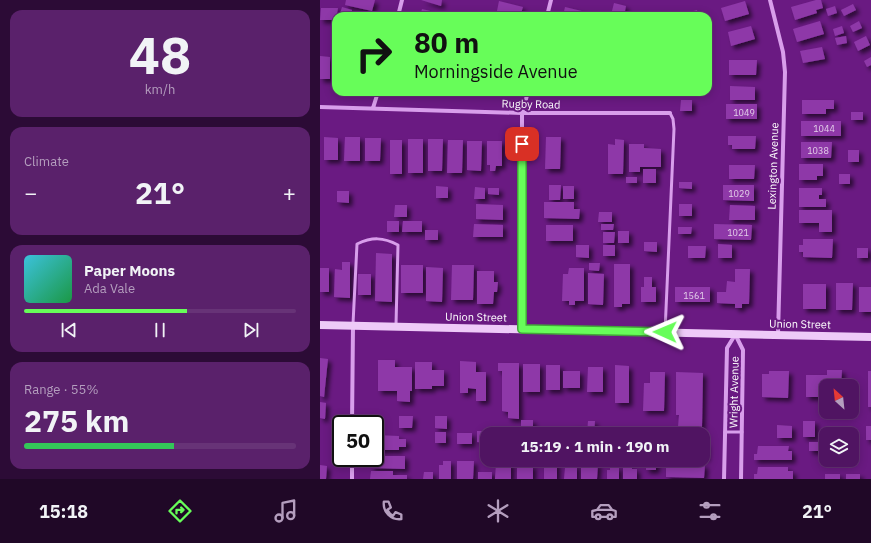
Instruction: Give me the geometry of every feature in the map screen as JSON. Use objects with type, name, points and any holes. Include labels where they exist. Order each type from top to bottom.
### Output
[{"type":"main road","name":"Union Street","points":[[320,325],[871,337]]},
{"type":"street","points":[[399,12],[402,0]]},
{"type":"street","points":[[548,12],[551,0]]},
{"type":"street","name":"Lexington Avenue","points":[[770,0],[783,52],[785,72],[778,335]]},
{"type":"street","points":[[374,108],[377,96]]},
{"type":"street","points":[[522,329],[522,113],[527,96]]},
{"type":"street","name":"Rugby Road","points":[[320,107],[522,113],[670,113]]},
{"type":"street","points":[[352,415],[353,326]]},
{"type":"street","name":"Wright Avenue","points":[[724,479],[727,348],[735,334]]},
{"type":"street","name":"Wright Avenue","points":[[735,334],[744,350],[740,479]]},
{"type":"street","points":[[352,467],[352,479]]},
{"type":"lane","points":[[665,332],[674,129],[673,118],[670,113]]},
{"type":"lane","points":[[353,326],[357,244],[368,239],[387,239],[398,245],[396,327]]},
{"type":"lane","points":[[725,432],[742,432]]},
{"type":"building","points":[[346,0],[375,0],[372,11],[345,5]]},
{"type":"building","points":[[421,0],[442,0],[441,6]]},
{"type":"building","points":[[821,0],[823,8],[816,10],[817,13],[795,20],[791,7]]},
{"type":"building","points":[[499,1],[523,7],[521,12],[497,12]]},
{"type":"building","points":[[745,1],[749,14],[725,21],[721,8]]},
{"type":"building","points":[[614,3],[626,6],[625,12],[612,12]]},
{"type":"building","points":[[853,4],[856,10],[844,16],[841,10]]},
{"type":"building","points":[[835,6],[837,13],[828,16],[826,9]]},
{"type":"building","points":[[342,7],[352,10],[352,12],[341,12]]},
{"type":"building","points":[[565,7],[586,12],[564,12]]},
{"type":"building","points":[[321,8],[338,8],[337,12],[332,12],[332,20],[320,20]]},
{"type":"building","points":[[422,9],[434,12],[421,12]]},
{"type":"building","points":[[820,21],[824,34],[797,42],[793,29]]},
{"type":"building","points":[[859,21],[862,28],[853,32],[850,26]]},
{"type":"building","points":[[751,26],[755,39],[731,46],[728,32]]},
{"type":"building","points":[[842,26],[844,33],[835,36],[833,29]]},
{"type":"building","points":[[846,36],[847,43],[837,45],[835,38]]},
{"type":"building","points":[[866,36],[870,45],[858,51],[854,42]]},
{"type":"building","points":[[822,47],[825,59],[803,63],[800,51]]},
{"type":"building","points":[[320,56],[330,57],[330,79],[320,79]]},
{"type":"building","points":[[871,57],[871,65],[867,67],[864,61]]},
{"type":"building","points":[[729,60],[757,60],[756,75],[729,75]]},
{"type":"building","points":[[730,86],[755,87],[755,100],[730,100]]},
{"type":"building","points":[[681,100],[692,100],[692,111],[680,111]]},
{"type":"building","points":[[802,100],[834,100],[834,109],[826,109],[826,114],[802,114]]},
{"type":"building","points":[[726,104],[757,104],[757,119],[726,119]]},
{"type":"building","points":[[851,112],[863,112],[863,120],[851,120]]},
{"type":"building","points":[[801,121],[841,121],[841,136],[801,136]]},
{"type":"building","points":[[728,136],[756,136],[755,149],[732,149],[732,145],[728,145]]},
{"type":"building","points":[[324,137],[338,138],[338,160],[324,160]]},
{"type":"building","points":[[345,137],[360,137],[360,161],[344,161]]},
{"type":"building","points":[[546,137],[561,137],[560,169],[545,169]]},
{"type":"building","points":[[365,138],[381,138],[380,161],[365,161]]},
{"type":"building","points":[[408,139],[423,139],[423,173],[408,173]]},
{"type":"building","points":[[428,139],[443,139],[442,171],[428,171]]},
{"type":"building","points":[[615,139],[624,140],[623,174],[608,174],[608,144],[615,145]]},
{"type":"building","points":[[390,140],[402,140],[402,174],[390,174]]},
{"type":"building","points":[[448,140],[463,140],[462,173],[447,173]]},
{"type":"building","points":[[467,141],[482,141],[481,171],[467,170]]},
{"type":"building","points":[[487,141],[502,141],[502,166],[496,166],[495,171],[490,171],[490,165],[487,165]]},
{"type":"building","points":[[801,142],[832,142],[831,158],[801,158]]},
{"type":"building","points":[[629,144],[644,144],[644,148],[661,149],[661,167],[640,167],[640,172],[629,172]]},
{"type":"building","points":[[848,150],[859,150],[859,162],[848,162]]},
{"type":"building","points":[[799,164],[823,164],[823,176],[817,176],[817,180],[799,180]]},
{"type":"building","points":[[729,165],[755,165],[754,179],[729,179]]},
{"type":"building","points":[[643,169],[656,169],[656,183],[643,183]]},
{"type":"building","points":[[839,174],[850,174],[850,184],[839,184]]},
{"type":"building","points":[[626,177],[637,177],[637,183],[626,183]]},
{"type":"building","points":[[679,182],[692,182],[692,189],[679,188]]},
{"type":"building","points":[[549,185],[561,185],[560,200],[549,200]]},
{"type":"building","points":[[723,185],[754,185],[754,201],[723,200]]},
{"type":"building","points":[[436,186],[448,187],[448,198],[436,198]]},
{"type":"building","points":[[563,186],[574,186],[574,199],[563,199]]},
{"type":"building","points":[[475,187],[485,188],[485,199],[474,199]]},
{"type":"building","points":[[488,188],[499,188],[499,195],[488,194]]},
{"type":"building","points":[[799,188],[822,188],[822,195],[819,195],[819,199],[826,199],[826,207],[799,207]]},
{"type":"building","points":[[337,191],[349,191],[349,203],[337,202]]},
{"type":"building","points":[[544,202],[574,202],[574,209],[580,209],[579,219],[544,218]]},
{"type":"building","points":[[476,204],[503,205],[503,220],[476,219]]},
{"type":"building","points":[[679,204],[692,204],[692,216],[679,216]]},
{"type":"building","points":[[395,205],[407,205],[407,217],[394,217]]},
{"type":"building","points":[[730,205],[755,206],[755,220],[729,220]]},
{"type":"building","points":[[799,210],[832,210],[832,232],[819,232],[819,223],[799,223]]},
{"type":"building","points":[[599,212],[612,212],[612,222],[598,222]]},
{"type":"building","points":[[387,221],[399,221],[399,232],[387,232]]},
{"type":"building","points":[[403,221],[422,221],[422,232],[402,232]]},
{"type":"building","points":[[474,224],[503,225],[503,237],[473,237]]},
{"type":"building","points":[[601,224],[614,224],[613,230],[601,230]]},
{"type":"building","points":[[714,224],[752,225],[751,240],[714,239]]},
{"type":"building","points":[[546,225],[573,225],[573,241],[546,241]]},
{"type":"building","points":[[678,227],[692,227],[691,234],[678,234]]},
{"type":"building","points":[[425,230],[438,230],[438,240],[425,240]]},
{"type":"building","points":[[618,231],[629,231],[629,243],[618,243]]},
{"type":"building","points":[[603,232],[615,232],[614,243],[603,243]]},
{"type":"building","points":[[803,239],[833,239],[832,258],[803,257],[803,252],[799,252],[799,245],[803,245]]},
{"type":"building","points":[[644,242],[657,242],[657,252],[644,251]]},
{"type":"building","points":[[718,244],[732,245],[732,258],[718,258]]},
{"type":"building","points":[[576,245],[589,245],[589,258],[576,257]]},
{"type":"building","points":[[603,245],[615,245],[615,256],[603,256]]},
{"type":"building","points":[[688,246],[706,246],[705,258],[688,258]]},
{"type":"building","points":[[857,248],[868,248],[868,258],[857,258]]},
{"type":"building","points":[[376,253],[392,254],[392,302],[375,301]]},
{"type":"building","points":[[342,262],[350,262],[350,298],[334,297],[335,269],[342,270]]},
{"type":"building","points":[[589,263],[600,263],[599,271],[589,270]]},
{"type":"building","points":[[614,264],[630,264],[630,304],[622,304],[622,307],[614,307]]},
{"type":"building","points":[[401,265],[423,265],[423,293],[401,293]]},
{"type":"building","points":[[452,265],[474,265],[473,300],[451,300]]},
{"type":"building","points":[[426,267],[443,268],[442,302],[426,301]]},
{"type":"building","points":[[320,268],[329,268],[329,292],[320,292]]},
{"type":"building","points":[[569,268],[584,268],[584,301],[575,301],[575,305],[569,305],[569,301],[562,301],[563,274],[568,274]]},
{"type":"building","points":[[735,269],[750,269],[749,304],[742,304],[742,308],[735,308],[735,304],[717,303],[717,292],[726,292],[727,281],[735,282]]},
{"type":"building","points":[[477,271],[494,271],[494,282],[498,282],[497,292],[494,292],[493,304],[477,304]]},
{"type":"building","points":[[588,273],[604,274],[603,305],[588,304]]},
{"type":"building","points":[[358,274],[371,274],[371,295],[358,295]]},
{"type":"building","points":[[644,277],[652,277],[652,287],[656,287],[656,302],[641,302],[641,287],[644,287]]},
{"type":"building","points":[[836,283],[853,283],[852,310],[836,310]]},
{"type":"building","points":[[803,284],[826,284],[826,309],[803,309]]},
{"type":"building","points":[[675,287],[710,287],[710,302],[675,302]]},
{"type":"building","points":[[859,287],[871,287],[871,312],[859,312]]},
{"type":"building","points":[[320,358],[328,359],[324,397],[320,396]]},
{"type":"building","points":[[378,360],[395,360],[395,367],[412,367],[412,391],[410,391],[410,402],[397,401],[397,391],[378,391]]},
{"type":"building","points":[[460,361],[476,362],[476,372],[486,372],[486,401],[476,401],[476,389],[468,388],[468,393],[460,393]]},
{"type":"building","points":[[415,362],[432,362],[432,370],[444,370],[444,386],[432,386],[432,389],[415,389]]},
{"type":"building","points":[[498,363],[519,363],[519,419],[508,418],[508,412],[502,411],[502,371],[498,371]]},
{"type":"building","points":[[523,364],[540,364],[540,392],[523,392]]},
{"type":"building","points":[[546,365],[560,365],[560,390],[546,390]]},
{"type":"building","points":[[615,365],[629,366],[629,403],[615,403]]},
{"type":"building","points":[[588,367],[603,367],[603,392],[587,392]]},
{"type":"building","points":[[827,370],[842,370],[841,379],[819,379],[819,397],[806,397],[806,375],[827,375]]},
{"type":"building","points":[[563,371],[580,371],[580,388],[563,388]]},
{"type":"building","points":[[769,371],[789,371],[788,398],[762,397],[762,374],[769,374]]},
{"type":"building","points":[[868,371],[871,371],[871,407],[868,407]]},
{"type":"building","points":[[650,372],[665,372],[664,411],[643,411],[644,383],[650,383]]},
{"type":"building","points":[[676,372],[703,373],[702,427],[678,427],[679,415],[676,415]]},
{"type":"building","points":[[320,402],[326,403],[325,419],[320,418]]},
{"type":"building","points":[[399,416],[413,416],[412,428],[399,428]]},
{"type":"building","points":[[435,416],[447,416],[447,429],[435,428]]},
{"type":"building","points":[[521,420],[533,420],[533,427],[521,427]]},
{"type":"building","points":[[588,421],[595,421],[595,427],[588,427]]},
{"type":"building","points":[[803,421],[815,421],[815,437],[803,437]]},
{"type":"building","points":[[777,425],[792,426],[792,438],[777,438]]},
{"type":"building","points":[[866,426],[871,426],[871,440],[866,440]]},
{"type":"building","points":[[477,431],[480,431],[480,442],[477,442]]},
{"type":"building","points":[[435,432],[446,432],[446,443],[435,443]]},
{"type":"building","points":[[457,433],[472,433],[472,444],[457,444]]},
{"type":"building","points":[[384,435],[399,436],[399,439],[406,439],[406,447],[399,447],[399,450],[384,450]]},
{"type":"building","points":[[809,442],[819,442],[819,451],[809,451]]},
{"type":"building","points":[[758,446],[789,446],[788,451],[792,451],[792,460],[754,460],[754,454],[757,454]]},
{"type":"building","points":[[384,456],[405,456],[405,469],[371,468],[384,467]]},
{"type":"building","points":[[443,461],[451,461],[451,479],[439,479],[439,465],[443,465]]},
{"type":"building","points":[[457,461],[474,461],[473,479],[457,479]]},
{"type":"building","points":[[320,465],[327,466],[326,479],[320,479]]},
{"type":"building","points":[[496,467],[511,467],[511,479],[495,479]]},
{"type":"building","points":[[517,467],[533,467],[533,479],[517,479]]},
{"type":"building","points":[[544,467],[557,467],[557,479],[544,479]]},
{"type":"building","points":[[577,467],[577,479],[564,479],[565,468]]},
{"type":"building","points":[[581,467],[598,467],[597,479],[581,479]]},
{"type":"building","points":[[610,467],[619,467],[619,479],[607,479],[607,470],[610,470]]},
{"type":"building","points":[[623,467],[632,467],[632,469],[637,469],[637,479],[623,479]]},
{"type":"building","points":[[646,467],[656,467],[656,470],[646,470]]},
{"type":"building","points":[[666,467],[705,467],[704,478],[666,477]]},
{"type":"building","points":[[758,467],[788,467],[788,471],[793,471],[793,479],[754,479],[754,474],[757,474]]},
{"type":"building","points":[[371,471],[393,471],[393,475],[407,475],[407,479],[370,479]]},
{"type":"building","points":[[424,472],[433,472],[433,479],[423,479]]},
{"type":"building","points":[[478,472],[492,472],[492,479],[478,479]]},
{"type":"building","points":[[825,474],[840,474],[840,479],[825,479]]},
{"type":"building","points":[[846,474],[860,474],[860,479],[846,479]]},
{"type":"route","points":[[522,144],[522,329],[665,332]]}]
